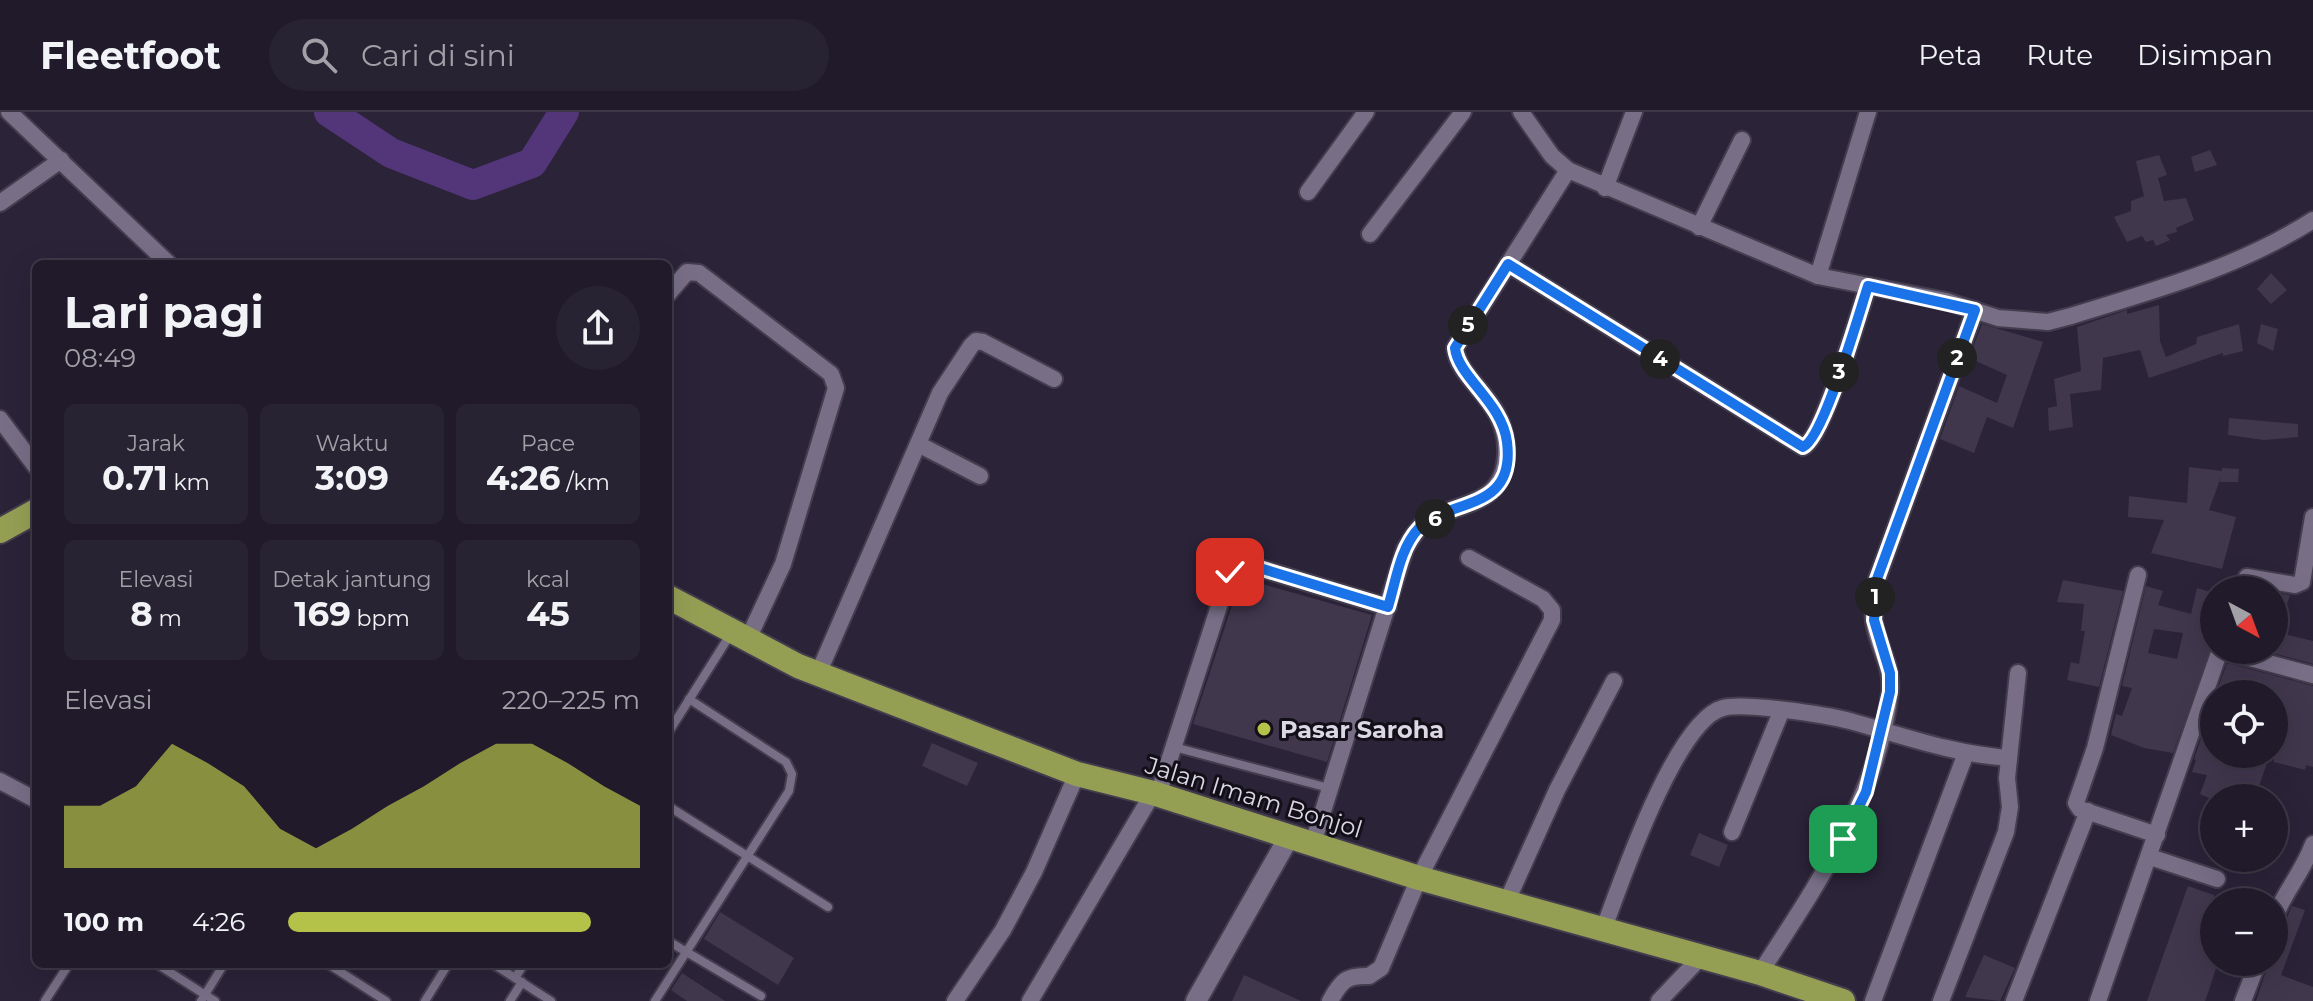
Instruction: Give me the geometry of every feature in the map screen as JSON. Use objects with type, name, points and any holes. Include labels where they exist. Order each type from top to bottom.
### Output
[{"type":"highway","points":[[2,525],[32,513]]},
{"type":"highway","name":"Jalan Imam Bonjol","points":[[672,599],[818,674],[1077,774],[1156,794],[1419,878],[1604,928],[1699,959],[1760,973],[1843,1001]]},
{"type":"street","points":[[9,112],[165,260]]},
{"type":"street","points":[[1308,192],[1366,112]]},
{"type":"street","points":[[1370,234],[1463,112]]},
{"type":"street","points":[[1521,112],[1552,156],[1568,170],[1699,227],[1818,276],[2028,322],[2048,322],[2071,316],[2238,262],[2313,220]]},
{"type":"street","points":[[1605,188],[1634,112]]},
{"type":"street","points":[[1818,276],[1868,112]]},
{"type":"street","points":[[1699,227],[1742,140]]},
{"type":"street","points":[[0,203],[61,160]]},
{"type":"street","points":[[1196,1001],[1301,840],[1329,788],[1405,549],[1417,530],[1427,522],[1489,494],[1506,465],[1507,443],[1497,411],[1461,364],[1455,348],[1568,170]]},
{"type":"street","points":[[1508,264],[1803,447],[1814,438],[1868,286]]},
{"type":"street","points":[[672,289],[687,272],[699,273],[831,374],[836,388],[783,564],[740,635]]},
{"type":"street","points":[[1760,973],[1859,809],[1882,732],[1890,673],[1874,620],[1877,579],[1975,310]]},
{"type":"street","points":[[818,674],[940,393],[976,341],[1054,379]]},
{"type":"street","points":[[0,419],[32,462]]},
{"type":"street","points":[[918,444],[980,476]]},
{"type":"street","points":[[2288,584],[2302,582],[2313,517]]},
{"type":"street","points":[[1330,1001],[1343,980],[1352,976],[1369,976],[1381,968],[1419,878],[1553,614],[1543,599],[1469,558]]},
{"type":"street","points":[[1030,1001],[1156,794],[1230,572],[1240,565],[1256,567],[1388,607]]},
{"type":"street","points":[[2138,575],[2095,748],[2077,796],[2077,806],[2157,835]]},
{"type":"street","points":[[2098,1001],[2215,664]]},
{"type":"street","points":[[2272,664],[2313,675]]},
{"type":"street","points":[[1941,1001],[2006,832],[2009,758],[2018,673]]},
{"type":"street","points":[[1507,901],[1574,756],[1614,681]]},
{"type":"street","points":[[1604,928],[1631,856],[1692,731],[1722,708],[1846,720],[1966,753],[2009,758]]},
{"type":"street","points":[[1732,832],[1781,712]]},
{"type":"street","points":[[1873,1001],[1966,753]]},
{"type":"street","points":[[955,1001],[1003,930],[1034,872],[1077,774]]},
{"type":"street","points":[[0,781],[32,798]]},
{"type":"street","points":[[2014,1001],[2088,811]]},
{"type":"street","points":[[2288,888],[2299,875],[2313,844]]},
{"type":"street","points":[[2150,857],[2217,879]]},
{"type":"street","points":[[1659,1001],[1699,959]]},
{"type":"street","points":[[2243,1001],[2253,976]]},
{"type":"lane","points":[[672,727],[725,648],[740,635]]},
{"type":"lane","points":[[655,1001],[789,791],[792,774],[786,762],[689,699]]},
{"type":"lane","points":[[1174,747],[1329,788]]},
{"type":"lane","points":[[672,808],[828,907]]},
{"type":"lane","points":[[672,943],[761,996]]},
{"type":"lane","points":[[48,1000],[67,968]]},
{"type":"lane","points":[[162,968],[203,998],[215,1001]]},
{"type":"lane","points":[[203,998],[222,968]]},
{"type":"lane","points":[[334,968],[386,1001]]},
{"type":"lane","points":[[425,1001],[446,968]]},
{"type":"lane","points":[[499,968],[551,1001]]},
{"type":"lane","points":[[510,1001],[522,968]]},
{"type":"building","points":[[2210,150],[2217,165],[2195,172],[2191,157]]},
{"type":"building","points":[[2159,155],[2167,175],[2158,178],[2164,201],[2186,198],[2194,220],[2176,228],[2177,232],[2166,235],[2170,240],[2156,246],[2153,240],[2146,242],[2142,236],[2127,242],[2114,217],[2131,211],[2131,201],[2144,196],[2136,161]]},
{"type":"building","points":[[2271,273],[2287,290],[2271,304],[2257,289]]},
{"type":"building","points":[[2159,305],[2160,341],[2166,357],[2196,344],[2197,337],[2239,324],[2243,351],[2223,356],[2223,353],[2149,378],[2140,350],[2103,358],[2101,390],[2070,394],[2073,427],[2049,431],[2048,408],[2057,406],[2054,379],[2081,371],[2077,327],[2127,310],[2127,314]]},
{"type":"building","points":[[1982,324],[2043,342],[2013,428],[1987,417],[1974,453],[1940,439],[1959,386],[1997,403],[2007,375],[1969,358]]},
{"type":"building","points":[[2261,324],[2278,329],[2273,351],[2257,343]]},
{"type":"building","points":[[2229,418],[2298,424],[2298,437],[2264,440],[2228,435]]},
{"type":"building","points":[[2189,467],[2222,471],[2222,468],[2239,469],[2238,482],[2220,482],[2221,477],[2209,510],[2236,517],[2222,569],[2151,553],[2164,520],[2128,517],[2129,496],[2187,503]]},
{"type":"building","points":[[1241,578],[1372,615],[1327,762],[1193,724]]},
{"type":"building","points":[[2063,580],[2123,591],[2099,687],[2067,680],[2071,662],[2079,664],[2085,631],[2081,631],[2084,604],[2057,602]]},
{"type":"building","points":[[2146,586],[2163,591],[2158,605],[2191,614],[2197,588],[2200,589],[2200,664],[2206,664],[2173,753],[2144,748],[2111,735],[2116,714],[2122,716],[2132,688],[2122,686]],"holes":[[[2154,629],[2183,633],[2177,659],[2148,653]]]},
{"type":"building","points":[[2288,635],[2313,641],[2313,664],[2288,657]]},
{"type":"building","points":[[2227,664],[2231,664],[2313,686],[2313,767],[2306,765],[2305,770],[2288,766],[2288,680],[2221,680]]},
{"type":"building","points":[[2200,742],[2200,768],[2265,768],[2260,784],[2204,784],[2207,775],[2192,772]]},
{"type":"building","points":[[932,743],[978,763],[967,786],[922,766]]},
{"type":"building","points":[[1699,833],[1728,845],[1719,867],[1690,855]]},
{"type":"building","points":[[2188,886],[2200,890],[2200,976],[2214,976],[2205,1001],[2147,1001]]},
{"type":"building","points":[[2292,906],[2305,910],[2288,956],[2288,915]]},
{"type":"building","points":[[720,912],[794,958],[778,985],[704,939]]},
{"type":"building","points":[[1984,955],[2015,968],[2000,1001],[1965,997]]},
{"type":"building","points":[[682,973],[725,1001],[687,1001],[671,990]]},
{"type":"building","points":[[1244,975],[1301,1001],[1232,1001]]},
{"type":"building","points":[[2264,976],[2284,976],[2313,987],[2313,1001],[2256,1001]]},
{"type":"waterway","points":[[329,112],[391,153],[473,185],[532,163],[564,112]]},
{"type":"place","name":"Pasar Saroha","points":[[1264,729]]},
{"type":"route","points":[[1230,572],[1240,565],[1256,567],[1388,607],[1405,549],[1417,530],[1427,522],[1489,494],[1500,481],[1506,465],[1507,443],[1497,411],[1461,364],[1455,348],[1508,264],[1801,447],[1806,447],[1814,438],[1868,286],[1946,301],[1975,310],[1877,579],[1874,620],[1890,673],[1890,692],[1866,792],[1843,839]]}]
